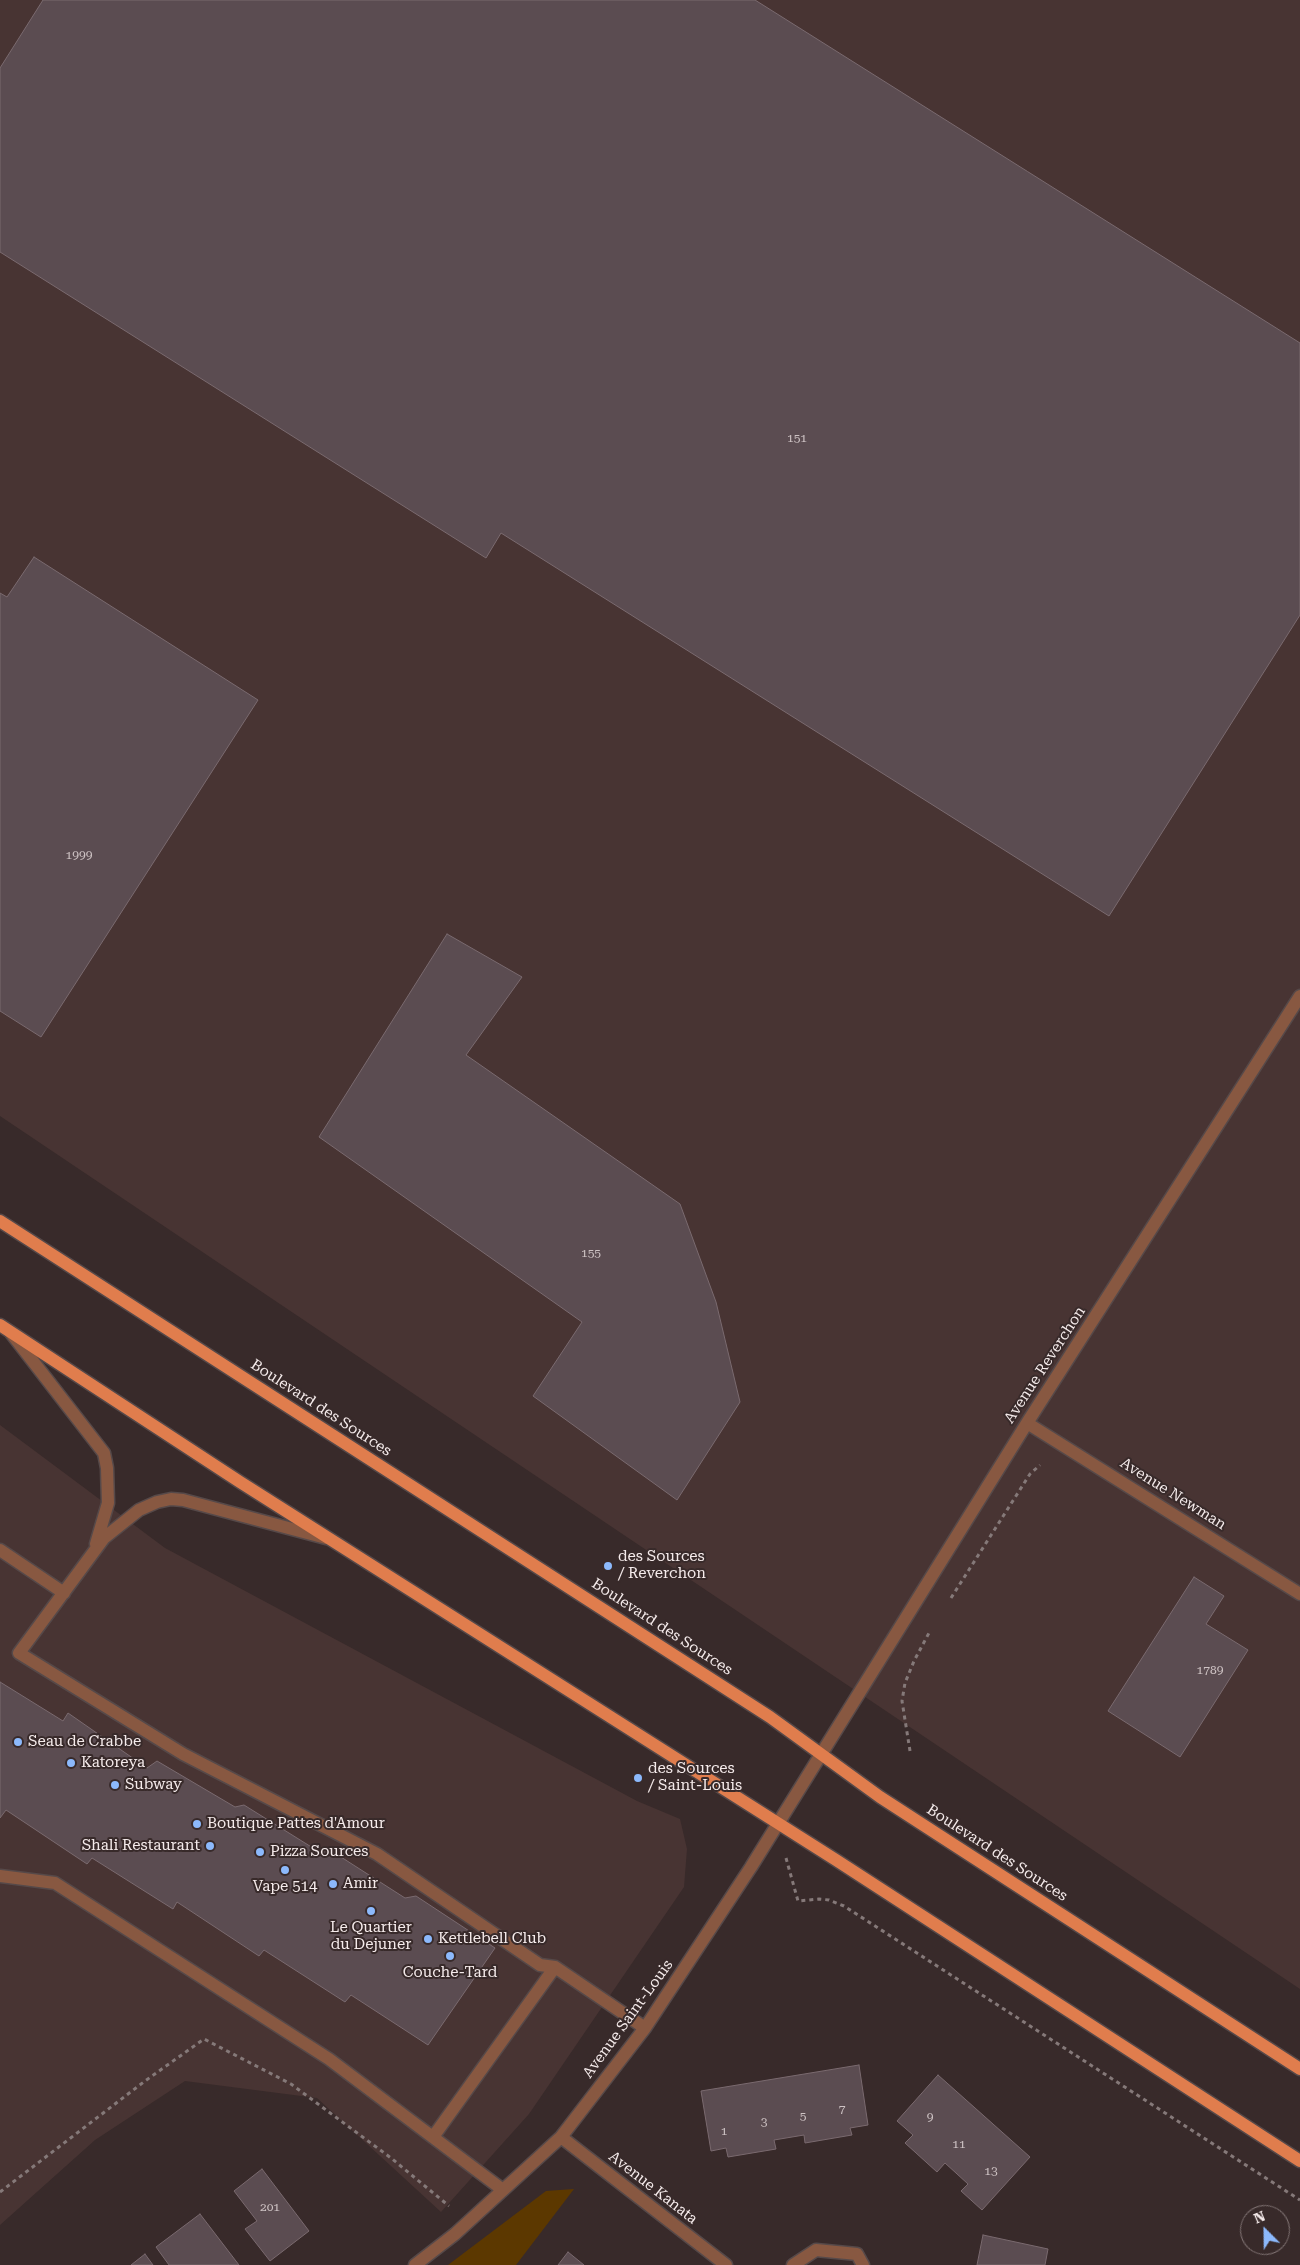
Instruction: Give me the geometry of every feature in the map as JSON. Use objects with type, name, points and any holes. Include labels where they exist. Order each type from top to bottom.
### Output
[{"type":"main road","name":"Boulevard des Sources","points":[[0,1220],[754,1706],[880,1798],[1300,2069]]},
{"type":"main road","points":[[4,1328],[329,1539],[836,1860],[1300,2161]]},
{"type":"street","name":"Avenue Reverchon","points":[[820,1753],[1027,1422],[1300,996]]},
{"type":"street","points":[[4,1328],[104,1454],[108,1468],[108,1503],[93,1551]]},
{"type":"street","name":"Avenue Newman","points":[[1027,1422],[1300,1594]]},
{"type":"street","points":[[329,1539],[183,1500],[157,1502],[140,1510],[120,1524],[93,1551],[19,1653],[183,1754],[377,1854],[540,1965],[555,1967],[645,2028]]},
{"type":"street","points":[[0,1550],[64,1593]]},
{"type":"street","name":"Avenue Saint-Louis","points":[[415,2265],[455,2234],[561,2137],[645,2028],[777,1824],[820,1753]]},
{"type":"street","points":[[0,1876],[55,1883],[329,2059],[503,2190]]},
{"type":"street","points":[[433,2137],[555,1967]]},
{"type":"street","name":"Avenue Kanata","points":[[561,2137],[726,2265]]},
{"type":"street","points":[[793,2265],[816,2250],[858,2254],[863,2265]]},
{"type":"path","points":[[947,1603],[1030,1474],[1040,1465]]},
{"type":"path","points":[[910,1751],[902,1701],[905,1683],[914,1661],[932,1628]]},
{"type":"path","points":[[777,1824],[798,1901],[824,1900],[844,1906],[1300,2200]]},
{"type":"path","points":[[0,2192],[100,2114],[204,2039],[291,2084],[391,2158],[450,2207]]},
{"type":"shaded area","points":[[0,0],[1300,0],[1300,1989],[0,1116]]},
{"type":"shaded area","points":[[0,1425],[165,1548],[637,1801],[680,1819],[687,1849],[684,1887],[529,2114],[441,2212],[317,2098],[185,2081],[95,2140],[0,2225]]},
{"type":"shaded area","points":[[574,2189],[516,2265],[448,2265],[546,2191]]},
{"type":"building","points":[[43,0],[755,0],[1300,343],[1300,615],[1109,916],[501,533],[486,558],[0,252],[0,68]]},
{"type":"building","points":[[34,557],[258,700],[41,1037],[0,1011],[0,593],[7,597]]},
{"type":"building","points":[[447,934],[522,977],[466,1055],[680,1204],[716,1302],[740,1402],[677,1500],[533,1396],[582,1322],[319,1137]]},
{"type":"building","points":[[1194,1577],[1224,1596],[1206,1624],[1248,1650],[1180,1757],[1108,1711]]},
{"type":"building","points":[[0,1682],[63,1721],[68,1713],[147,1768],[157,1761],[235,1807],[244,1805],[321,1853],[330,1850],[405,1898],[416,1896],[495,1948],[428,2045],[351,1995],[345,2002],[264,1950],[259,1956],[177,1902],[173,1909],[92,1858],[87,1864],[6,1810],[0,1818]]},
{"type":"building","points":[[859,2065],[868,2125],[850,2128],[852,2135],[805,2143],[804,2135],[774,2140],[776,2149],[728,2157],[726,2148],[711,2151],[701,2091]]},
{"type":"building","points":[[938,2075],[1030,2157],[982,2210],[961,2191],[968,2184],[945,2163],[937,2172],[905,2143],[913,2135],[897,2121]]},
{"type":"building","points":[[262,2169],[309,2231],[270,2261],[245,2229],[257,2221],[234,2191]]},
{"type":"building","points":[[200,2214],[239,2265],[169,2265],[156,2247]]},
{"type":"building","points":[[983,2235],[1048,2249],[1045,2265],[977,2265]]},
{"type":"building","points":[[568,2252],[584,2265],[558,2265]]},
{"type":"building","points":[[145,2254],[153,2265],[131,2265]]},
{"type":"place","name":"des Sources / Reverchon","points":[[608,1566]]},
{"type":"place","name":"Seau de Crabbe","points":[[18,1742]]},
{"type":"place","name":"Katoreya","points":[[71,1763]]},
{"type":"place","name":"des Sources / Saint-Louis","points":[[638,1778]]},
{"type":"place","name":"Subway","points":[[115,1785]]},
{"type":"place","name":"Boutique Pattes d'Amour","points":[[197,1824]]},
{"type":"place","name":"Shali Restaurant","points":[[210,1846]]},
{"type":"place","name":"Pizza Sources","points":[[260,1852]]},
{"type":"place","name":"Vape 514","points":[[285,1870]]},
{"type":"place","name":"Amir","points":[[333,1884]]},
{"type":"place","name":"Le Quartier du Dejuner","points":[[371,1911]]},
{"type":"place","name":"Kettlebell Club","points":[[428,1939]]},
{"type":"place","name":"Couche-Tard","points":[[450,1956]]}]
